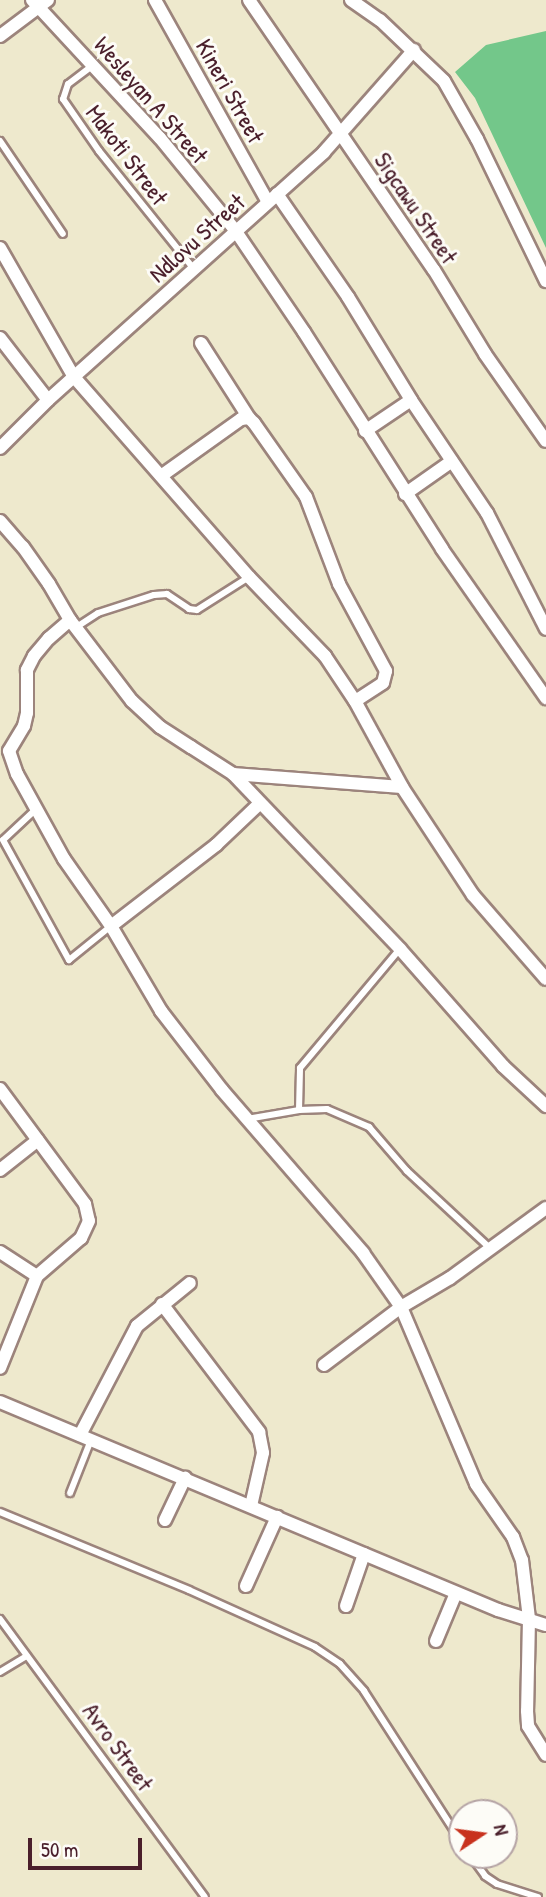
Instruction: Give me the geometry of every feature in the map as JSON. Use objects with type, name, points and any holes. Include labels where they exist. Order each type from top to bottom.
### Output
[{"type":"street","name":"Kineri Street","points":[[155,0],[273,198],[348,297],[411,400],[486,513],[546,629]]},
{"type":"street","name":"Sigcawu Street","points":[[249,0],[434,270],[485,354],[546,441]]},
{"type":"street","points":[[351,0],[414,50],[444,81],[477,139],[546,281]]},
{"type":"street","points":[[0,36],[40,2]]},
{"type":"street","name":"Wesleyan A Street","points":[[40,2],[160,138],[235,230],[304,332],[405,494],[546,698]]},
{"type":"street","name":"Ndlovu Street","points":[[0,448],[48,400],[195,270],[341,134],[414,50]]},
{"type":"street","points":[[0,248],[74,377],[249,576],[325,656],[355,701],[402,787],[473,895],[546,979]]},
{"type":"street","points":[[0,338],[48,400]]},
{"type":"street","points":[[201,344],[249,418],[306,497],[339,584],[386,671],[383,683],[355,701]]},
{"type":"street","points":[[365,431],[411,400]]},
{"type":"street","points":[[160,476],[241,419],[249,418]]},
{"type":"street","points":[[0,428],[10,438]]},
{"type":"street","points":[[405,494],[452,461]]},
{"type":"street","points":[[0,521],[49,584],[72,624],[132,701],[160,727],[233,774],[400,949],[503,1066],[546,1106]]},
{"type":"street","points":[[72,624],[49,638],[34,656],[27,670],[27,713],[24,726],[9,751],[34,811],[111,926],[161,1011],[246,1119],[363,1253],[401,1307],[476,1484],[517,1548],[527,1585],[529,1619],[527,1719],[535,1739],[546,1755]]},
{"type":"street","points":[[233,774],[402,787]]},
{"type":"street","points":[[111,926],[216,845],[259,804]]},
{"type":"street","points":[[0,1089],[85,1204],[89,1221],[81,1238],[37,1276],[0,1368]]},
{"type":"street","points":[[0,1170],[38,1140]]},
{"type":"street","points":[[324,1365],[401,1307],[450,1278],[546,1208]]},
{"type":"street","points":[[0,1252],[37,1276]]},
{"type":"street","points":[[86,1438],[137,1326],[190,1283]]},
{"type":"street","points":[[162,1304],[259,1432],[263,1453],[251,1506]]},
{"type":"street","points":[[0,1402],[456,1592],[546,1625]]},
{"type":"street","points":[[165,1520],[185,1478]]},
{"type":"street","points":[[246,1586],[277,1517]]},
{"type":"street","points":[[346,1606],[364,1554]]},
{"type":"street","points":[[436,1641],[456,1592]]},
{"type":"lane","name":"Makoti Street","points":[[93,65],[68,84],[63,99],[99,151],[195,270]]},
{"type":"lane","points":[[0,141],[63,233]]},
{"type":"lane","points":[[72,624],[154,595],[167,594],[189,609],[200,609],[249,576]]},
{"type":"lane","points":[[34,811],[3,840],[69,960],[111,926]]},
{"type":"lane","points":[[299,1110],[300,1068],[400,949]]},
{"type":"lane","points":[[246,1119],[299,1110],[327,1109],[369,1127],[407,1171],[490,1248]]},
{"type":"lane","points":[[70,1493],[86,1438]]},
{"type":"lane","points":[[0,1511],[189,1590],[315,1647],[340,1664],[364,1691],[448,1821]]},
{"type":"lane","name":"Avro Street","points":[[0,1619],[205,1897]]},
{"type":"lane","points":[[0,1672],[27,1656]]},
{"type":"lane","points":[[480,1869],[497,1884],[538,1897]]},
{"type":"green space","points":[[546,31],[546,248],[475,98],[455,72],[486,45]]}]
